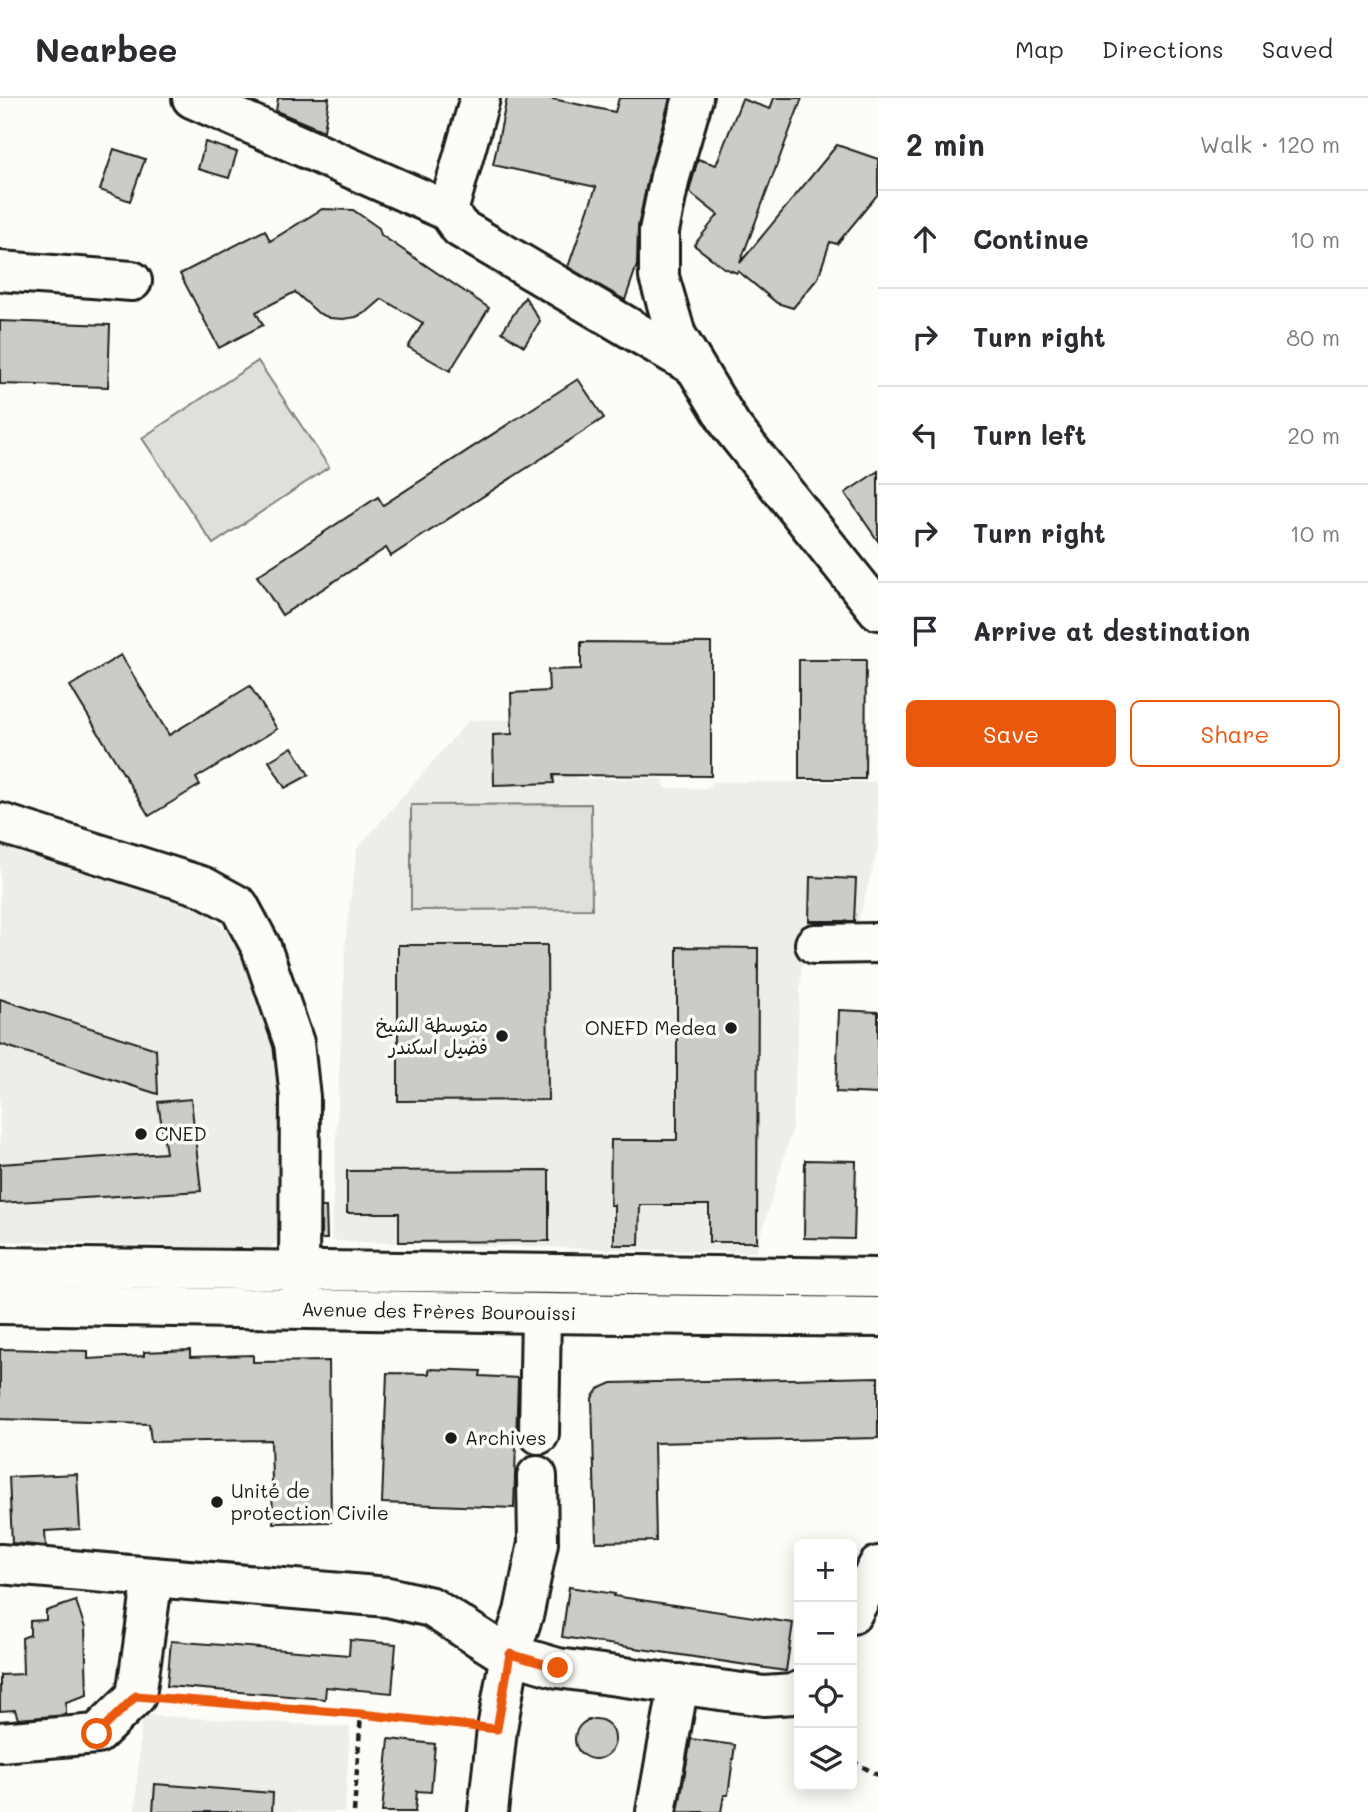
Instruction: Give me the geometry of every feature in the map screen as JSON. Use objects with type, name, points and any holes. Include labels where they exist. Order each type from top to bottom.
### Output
[{"type":"street","points":[[192,98],[449,211],[460,228],[696,367]]},
{"type":"street","points":[[449,211],[480,98]]},
{"type":"street","points":[[693,98],[670,177],[659,231],[659,277],[676,335],[731,426],[873,596]]},
{"type":"street","points":[[0,271],[132,281]]},
{"type":"street","points":[[0,823],[204,887],[239,906],[261,947],[293,1043],[300,1097],[299,1271],[304,1309]]},
{"type":"street","points":[[816,944],[878,943]]},
{"type":"street","points":[[0,1267],[878,1278]]},
{"type":"street","name":"Avenue des Frères Bourouissi","points":[[0,1304],[878,1317]]},
{"type":"street","points":[[539,1434],[541,1313]]},
{"type":"street","points":[[488,1812],[497,1729],[510,1654],[524,1612],[538,1543],[537,1476]]},
{"type":"street","points":[[0,1564],[388,1597],[431,1606],[497,1649],[558,1668],[765,1696],[794,1694]]},
{"type":"street","points":[[857,1605],[878,1566]]},
{"type":"street","points":[[0,1742],[97,1734],[136,1696],[153,1577]]},
{"type":"street","points":[[656,1812],[680,1684]]},
{"type":"path","points":[[136,1696],[361,1714],[497,1729]]},
{"type":"path","points":[[354,1812],[361,1714]]},
{"type":"path","points":[[857,1764],[878,1775]]},
{"type":"shaded area","points":[[258,361],[329,467],[213,544],[142,438]]},
{"type":"shaded area","name":"متوسطة الشيخ فضيل اسكندر","points":[[576,719],[577,779],[664,779],[665,788],[708,788],[713,782],[878,782],[878,848],[857,926],[804,925],[792,1130],[756,1252],[331,1241],[346,935],[357,849],[469,720]]},
{"type":"shaded area","points":[[591,804],[592,909],[411,910],[411,805]]},
{"type":"shaded area","name":"CNED","points":[[0,847],[203,910],[234,938],[279,1036],[284,1233],[269,1249],[0,1241]]},
{"type":"shaded area","points":[[142,1715],[350,1727],[345,1812],[135,1812]]},
{"type":"building","points":[[278,98],[329,98],[324,131],[276,111]]},
{"type":"building","points":[[507,98],[548,98],[615,112],[619,98],[670,98],[649,173],[638,227],[637,265],[625,300],[568,267],[596,187],[493,165]]},
{"type":"building","points":[[774,98],[802,98],[740,263],[837,145],[878,159],[878,194],[837,244],[830,242],[818,278],[793,308],[777,303],[738,271],[737,273],[724,268],[694,245],[718,215],[689,192],[698,159],[716,165],[742,99],[770,109]]},
{"type":"building","points":[[205,142],[237,152],[229,178],[198,169]]},
{"type":"building","points":[[114,149],[145,159],[130,201],[100,190]]},
{"type":"building","points":[[322,209],[353,210],[379,228],[381,235],[489,308],[450,371],[408,347],[423,323],[382,299],[367,312],[356,317],[330,318],[318,313],[295,292],[256,312],[263,325],[219,348],[180,274],[265,230],[270,241]]},
{"type":"building","points":[[525,297],[540,321],[524,346],[502,332]]},
{"type":"building","points":[[0,321],[110,325],[108,387],[0,384]]},
{"type":"building","points":[[578,379],[604,418],[391,556],[386,548],[282,615],[257,576],[378,497],[383,505]]},
{"type":"building","points":[[878,471],[878,541],[845,493]]},
{"type":"building","points":[[581,642],[711,643],[711,776],[553,775],[554,783],[494,785],[493,735],[512,734],[511,693],[549,691],[548,670],[581,669]]},
{"type":"building","points":[[121,655],[169,735],[250,686],[277,729],[196,778],[200,785],[149,816],[70,686]]},
{"type":"building","points":[[799,660],[866,660],[865,779],[799,779]]},
{"type":"building","points":[[292,747],[309,775],[285,788],[269,761]]},
{"type":"building","points":[[810,877],[856,879],[854,921],[809,921]]},
{"type":"building","points":[[398,945],[547,945],[548,1100],[398,1101]]},
{"type":"building","points":[[677,947],[758,948],[757,1242],[709,1242],[709,1205],[640,1205],[639,1245],[614,1245],[614,1205],[610,1205],[611,1140],[677,1140]]},
{"type":"building","points":[[0,999],[156,1049],[158,1094],[0,1044]]},
{"type":"building","points":[[839,1010],[878,1012],[878,1094],[836,1092]]},
{"type":"building","points":[[191,1099],[201,1191],[0,1203],[0,1164],[166,1153],[158,1102]]},
{"type":"building","points":[[805,1160],[856,1161],[854,1239],[804,1238]]},
{"type":"building","points":[[549,1170],[549,1241],[399,1242],[399,1213],[347,1213],[347,1171]]},
{"type":"building","points":[[321,1207],[326,1207],[327,1239],[321,1239]]},
{"type":"building","points":[[0,1349],[88,1351],[88,1359],[190,1350],[190,1357],[253,1355],[253,1362],[329,1361],[331,1522],[273,1523],[271,1440],[151,1442],[149,1424],[0,1419]]},
{"type":"building","name":"Archives","points":[[429,1369],[481,1371],[480,1376],[518,1378],[514,1508],[382,1503],[387,1373],[429,1374]]},
{"type":"building","points":[[878,1377],[878,1438],[654,1443],[656,1541],[596,1542],[592,1398],[598,1389],[612,1383]]},
{"type":"building","points":[[77,1474],[80,1529],[45,1531],[46,1546],[12,1543],[9,1477]]},
{"type":"building","points":[[569,1587],[793,1623],[786,1671],[562,1637]]},
{"type":"building","points":[[76,1601],[85,1628],[87,1695],[66,1702],[66,1715],[18,1719],[15,1710],[0,1711],[0,1675],[23,1674],[22,1638],[30,1635],[30,1621],[46,1620],[46,1611]]},
{"type":"building","points":[[350,1640],[396,1644],[392,1693],[326,1687],[325,1699],[167,1686],[171,1641],[349,1655]]},
{"type":"building","points":[[595,1719],[609,1725],[615,1739],[609,1753],[595,1759],[581,1753],[575,1739],[581,1725]]},
{"type":"building","points":[[389,1739],[435,1744],[431,1792],[417,1791],[415,1812],[382,1812]]},
{"type":"building","points":[[691,1739],[735,1745],[728,1795],[724,1795],[721,1812],[678,1812]]},
{"type":"building","points":[[155,1784],[273,1793],[272,1812],[153,1812]]},
{"type":"place","name":"ONEFD Medea","points":[[731,1028]]},
{"type":"place","name":"متوسطة الشيخ فضيل اسكندر","points":[[502,1036]]},
{"type":"place","name":"CNED","points":[[141,1134]]},
{"type":"place","name":"Archives","points":[[451,1438]]},
{"type":"place","name":"Unité de protection Civile","points":[[217,1502]]},
{"type":"route","points":[[97,1734],[136,1696],[361,1714],[497,1729],[510,1654],[558,1668]]}]
